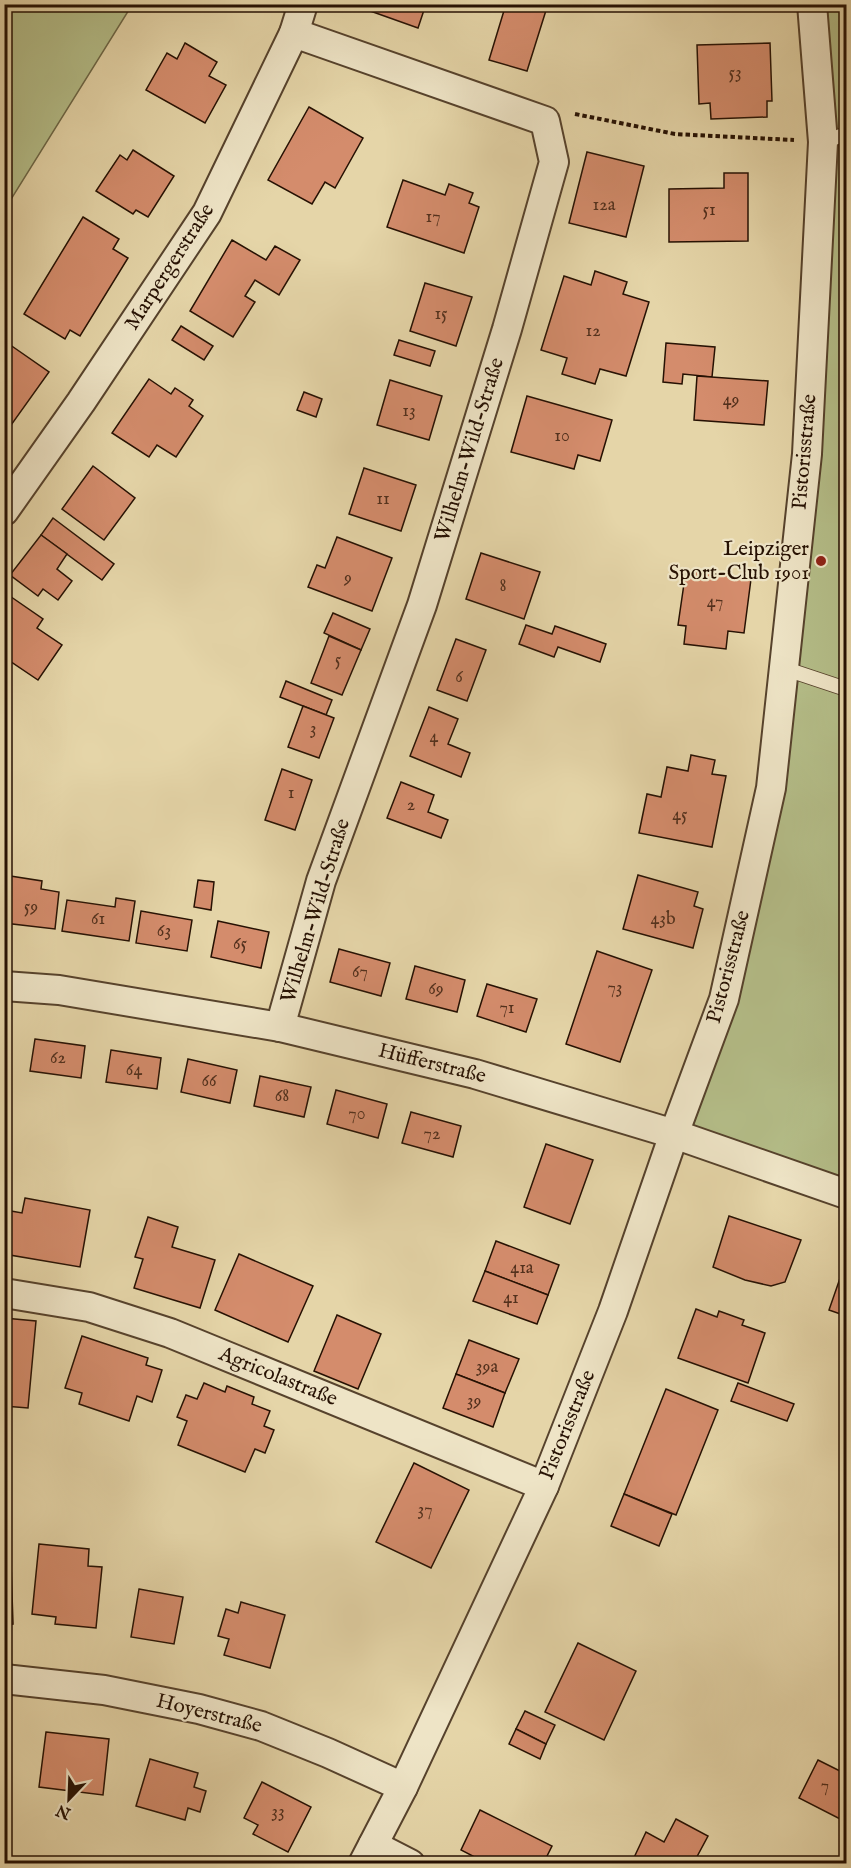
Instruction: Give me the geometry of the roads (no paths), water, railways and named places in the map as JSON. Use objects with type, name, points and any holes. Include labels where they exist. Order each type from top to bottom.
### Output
[{"type":"street","name":"Marpergerstraße","points":[[4,511],[81,402],[207,213],[294,33],[303,4]]},
{"type":"street","name":"Pistorisstraße","points":[[368,1854],[403,1788],[544,1485],[614,1311],[674,1134],[724,999],[771,788],[807,454],[835,138],[812,4]]},
{"type":"street","name":"Wilhelm-Wild-Straße","points":[[280,1027],[321,881],[422,605],[507,329],[554,162],[545,121],[294,33]]},
{"type":"street","name":"Hüfferstraße","points":[[4,986],[59,990],[280,1027],[475,1074],[674,1134],[846,1194]]},
{"type":"street","name":"Agricolastraße","points":[[4,1293],[89,1307],[170,1333],[544,1485]]},
{"type":"street","name":"Hoyerstraße","points":[[4,1678],[104,1689],[199,1709],[261,1726],[328,1753],[403,1788]]},
{"type":"street","points":[[368,1854],[410,1863]]},
{"type":"lane","points":[[783,668],[846,689]]},
{"type":"place","name":"Leipziger Sport-Club 1901","points":[[821,561]]}]
